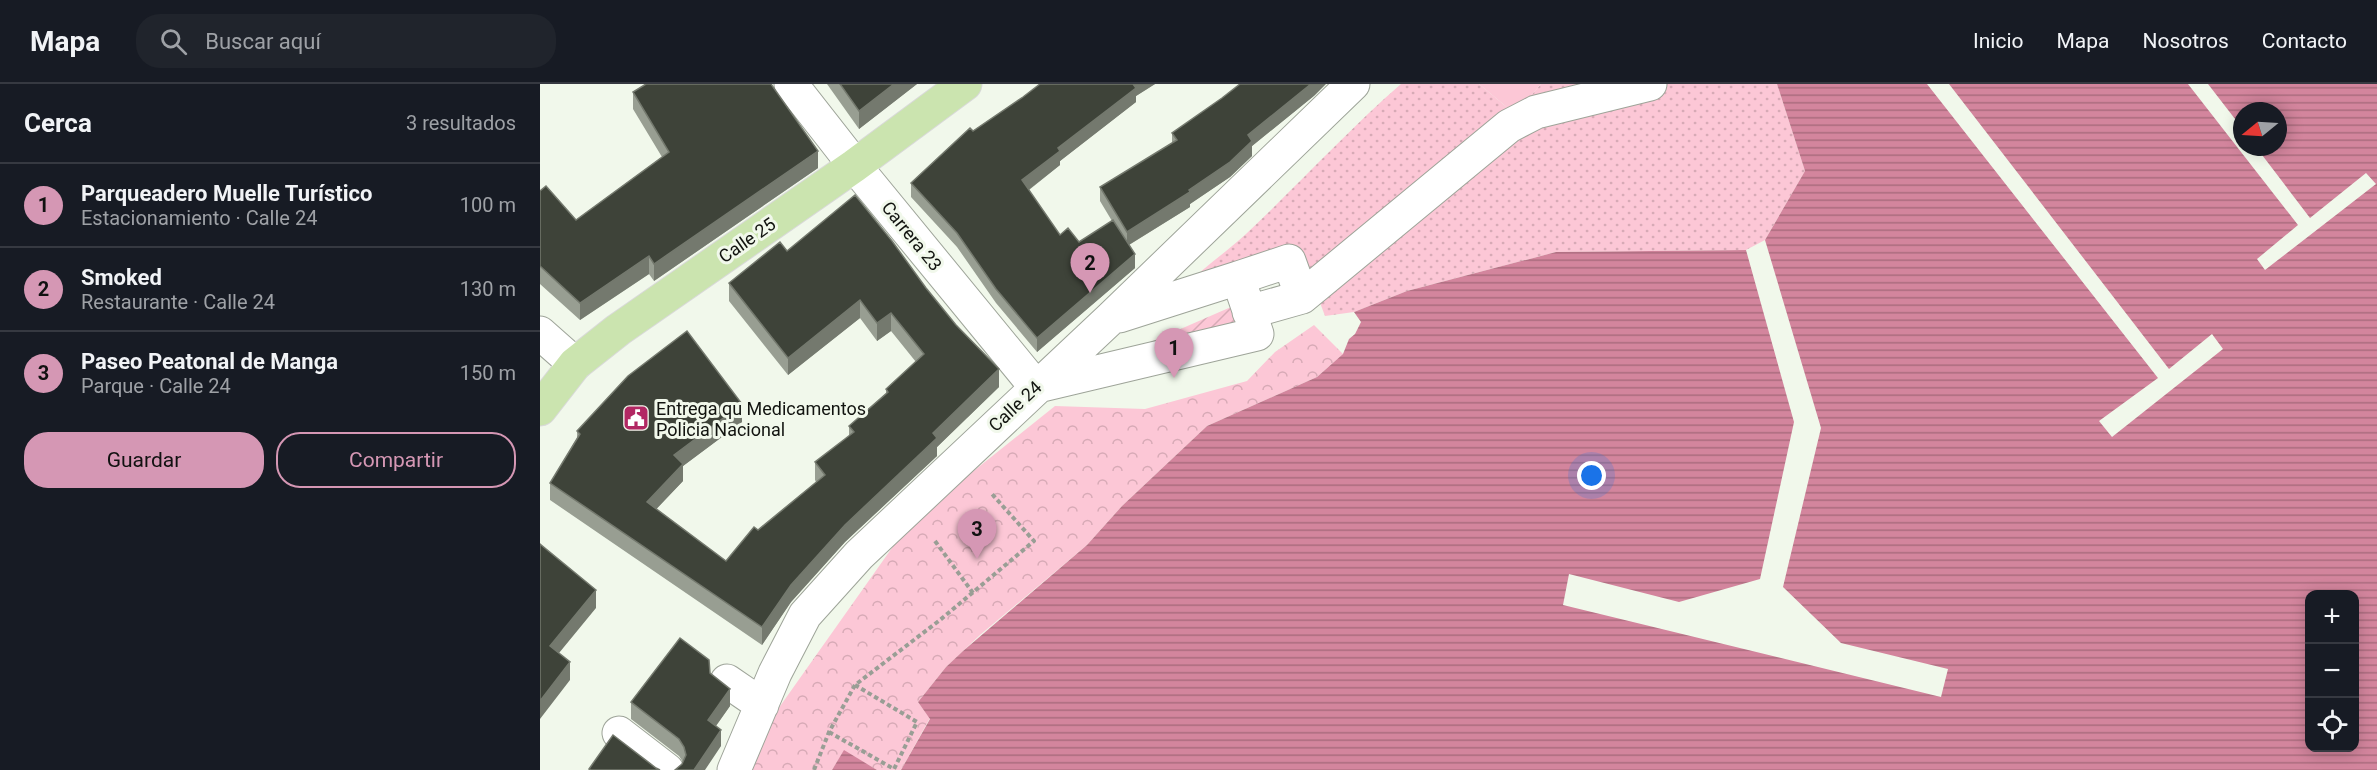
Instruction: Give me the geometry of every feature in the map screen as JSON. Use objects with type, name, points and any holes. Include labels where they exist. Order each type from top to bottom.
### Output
[{"type":"main road","name":"Calle 25","points":[[540,409],[575,364],[618,330],[854,166],[965,84]]},
{"type":"street","name":"Carrera 23","points":[[791,84],[854,166],[1036,387]]},
{"type":"street","name":"Calle 24","points":[[734,770],[775,673],[805,615],[859,555],[1112,318],[1353,84]]},
{"type":"street","points":[[1249,312],[1302,297],[1509,126],[1536,112],[1650,84]]},
{"type":"street","points":[[1112,318],[1288,261],[1302,297]]},
{"type":"street","points":[[1036,387],[1257,333],[1238,278]]},
{"type":"street","points":[[540,333],[575,364]]},
{"type":"street","points":[[728,681],[762,705]]},
{"type":"street","points":[[619,733],[667,770]]},
{"type":"path","points":[[814,770],[829,732],[855,685],[973,593],[1034,541],[992,494]]},
{"type":"path","points":[[935,541],[973,593]]},
{"type":"path","points":[[829,732],[894,769],[916,722],[855,685]]},
{"type":"green space","points":[[1401,84],[1479,84],[1515,114],[1541,84],[1777,84],[1805,171],[1765,240],[1746,250],[1556,252],[1407,291],[1354,312],[1325,316],[1301,252],[1183,288],[1246,234],[1361,120]]},
{"type":"green space","points":[[1479,84],[1541,84],[1515,114]]},
{"type":"green space","points":[[1231,307],[1239,323],[1114,358]]},
{"type":"green space","points":[[1314,325],[1343,354],[1317,377],[1207,426],[1122,506],[1087,545],[980,635],[946,667],[918,702],[930,718],[901,770],[877,770],[844,751],[832,770],[747,770],[771,719],[911,521],[1055,406],[1145,409],[1247,381],[1275,352]]},
{"type":"shaded area","points":[[1777,84],[1927,84],[2158,378],[2099,421],[2112,437],[2223,349],[2212,334],[2169,369],[1949,84],[2188,84],[2233,142],[2233,156],[2244,156],[2298,225],[2257,259],[2265,270],[2376,184],[2366,173],[2310,218],[2263,156],[2287,156],[2287,102],[2233,102],[2233,116],[2208,84],[2377,84],[2377,770],[901,770],[930,719],[918,702],[946,667],[1087,545],[1122,506],[1207,426],[1317,377],[1343,354],[1349,339],[1355,334],[1361,322],[1354,312],[1407,291],[1556,252],[1746,250],[1794,422],[1760,579],[1679,602],[1569,574],[1563,605],[1941,697],[1948,669],[1841,643],[1783,587],[1821,428],[1765,240],[1805,171]]},
{"type":"shaded area","points":[[844,750],[877,770],[832,770]]},
{"type":"building","points":[[646,84],[771,84],[818,151],[654,264],[649,256],[580,303],[540,266],[540,191],[546,186],[576,220],[669,152],[633,92]]},
{"type":"building","points":[[840,84],[894,84],[859,111]]},
{"type":"building","points":[[1040,84],[1133,84],[1136,88],[1058,148],[1060,151],[1022,180],[1060,235],[1068,228],[1079,242],[1113,220],[1135,254],[1037,338],[996,289],[957,233],[911,183],[970,128],[973,131]]},
{"type":"building","points":[[1240,84],[1311,84],[1248,135],[1252,141],[1230,162],[1189,190],[1190,192],[1127,232],[1100,187],[1177,140],[1172,133]]},
{"type":"building","points":[[855,195],[956,325],[999,369],[933,433],[937,438],[845,525],[791,585],[762,627],[550,483],[580,434],[577,431],[628,376],[687,331],[742,404],[674,455],[683,464],[647,502],[726,561],[754,527],[758,530],[825,475],[815,462],[854,432],[849,426],[888,392],[886,389],[924,354],[891,313],[877,323],[860,300],[788,358],[729,283],[780,242],[787,251]]},
{"type":"building","points":[[540,544],[596,590],[550,646],[570,662],[540,701]]},
{"type":"building","points":[[680,638],[709,660],[710,673],[730,689],[708,720],[721,730],[694,770],[675,770],[682,764],[686,755],[679,739],[631,702]]},
{"type":"building","points":[[613,735],[656,768],[660,770],[589,769]]},
{"type":"place","name":"Smoked","points":[[1090,293]]},
{"type":"place","name":"Parqueadero Muelle Turístico","points":[[1174,378]]},
{"type":"place","name":"Entrega qu Medicamentos Policia Nacional","points":[[636,418]]},
{"type":"place","name":"Paseo Peatonal de Manga","points":[[977,559]]}]
